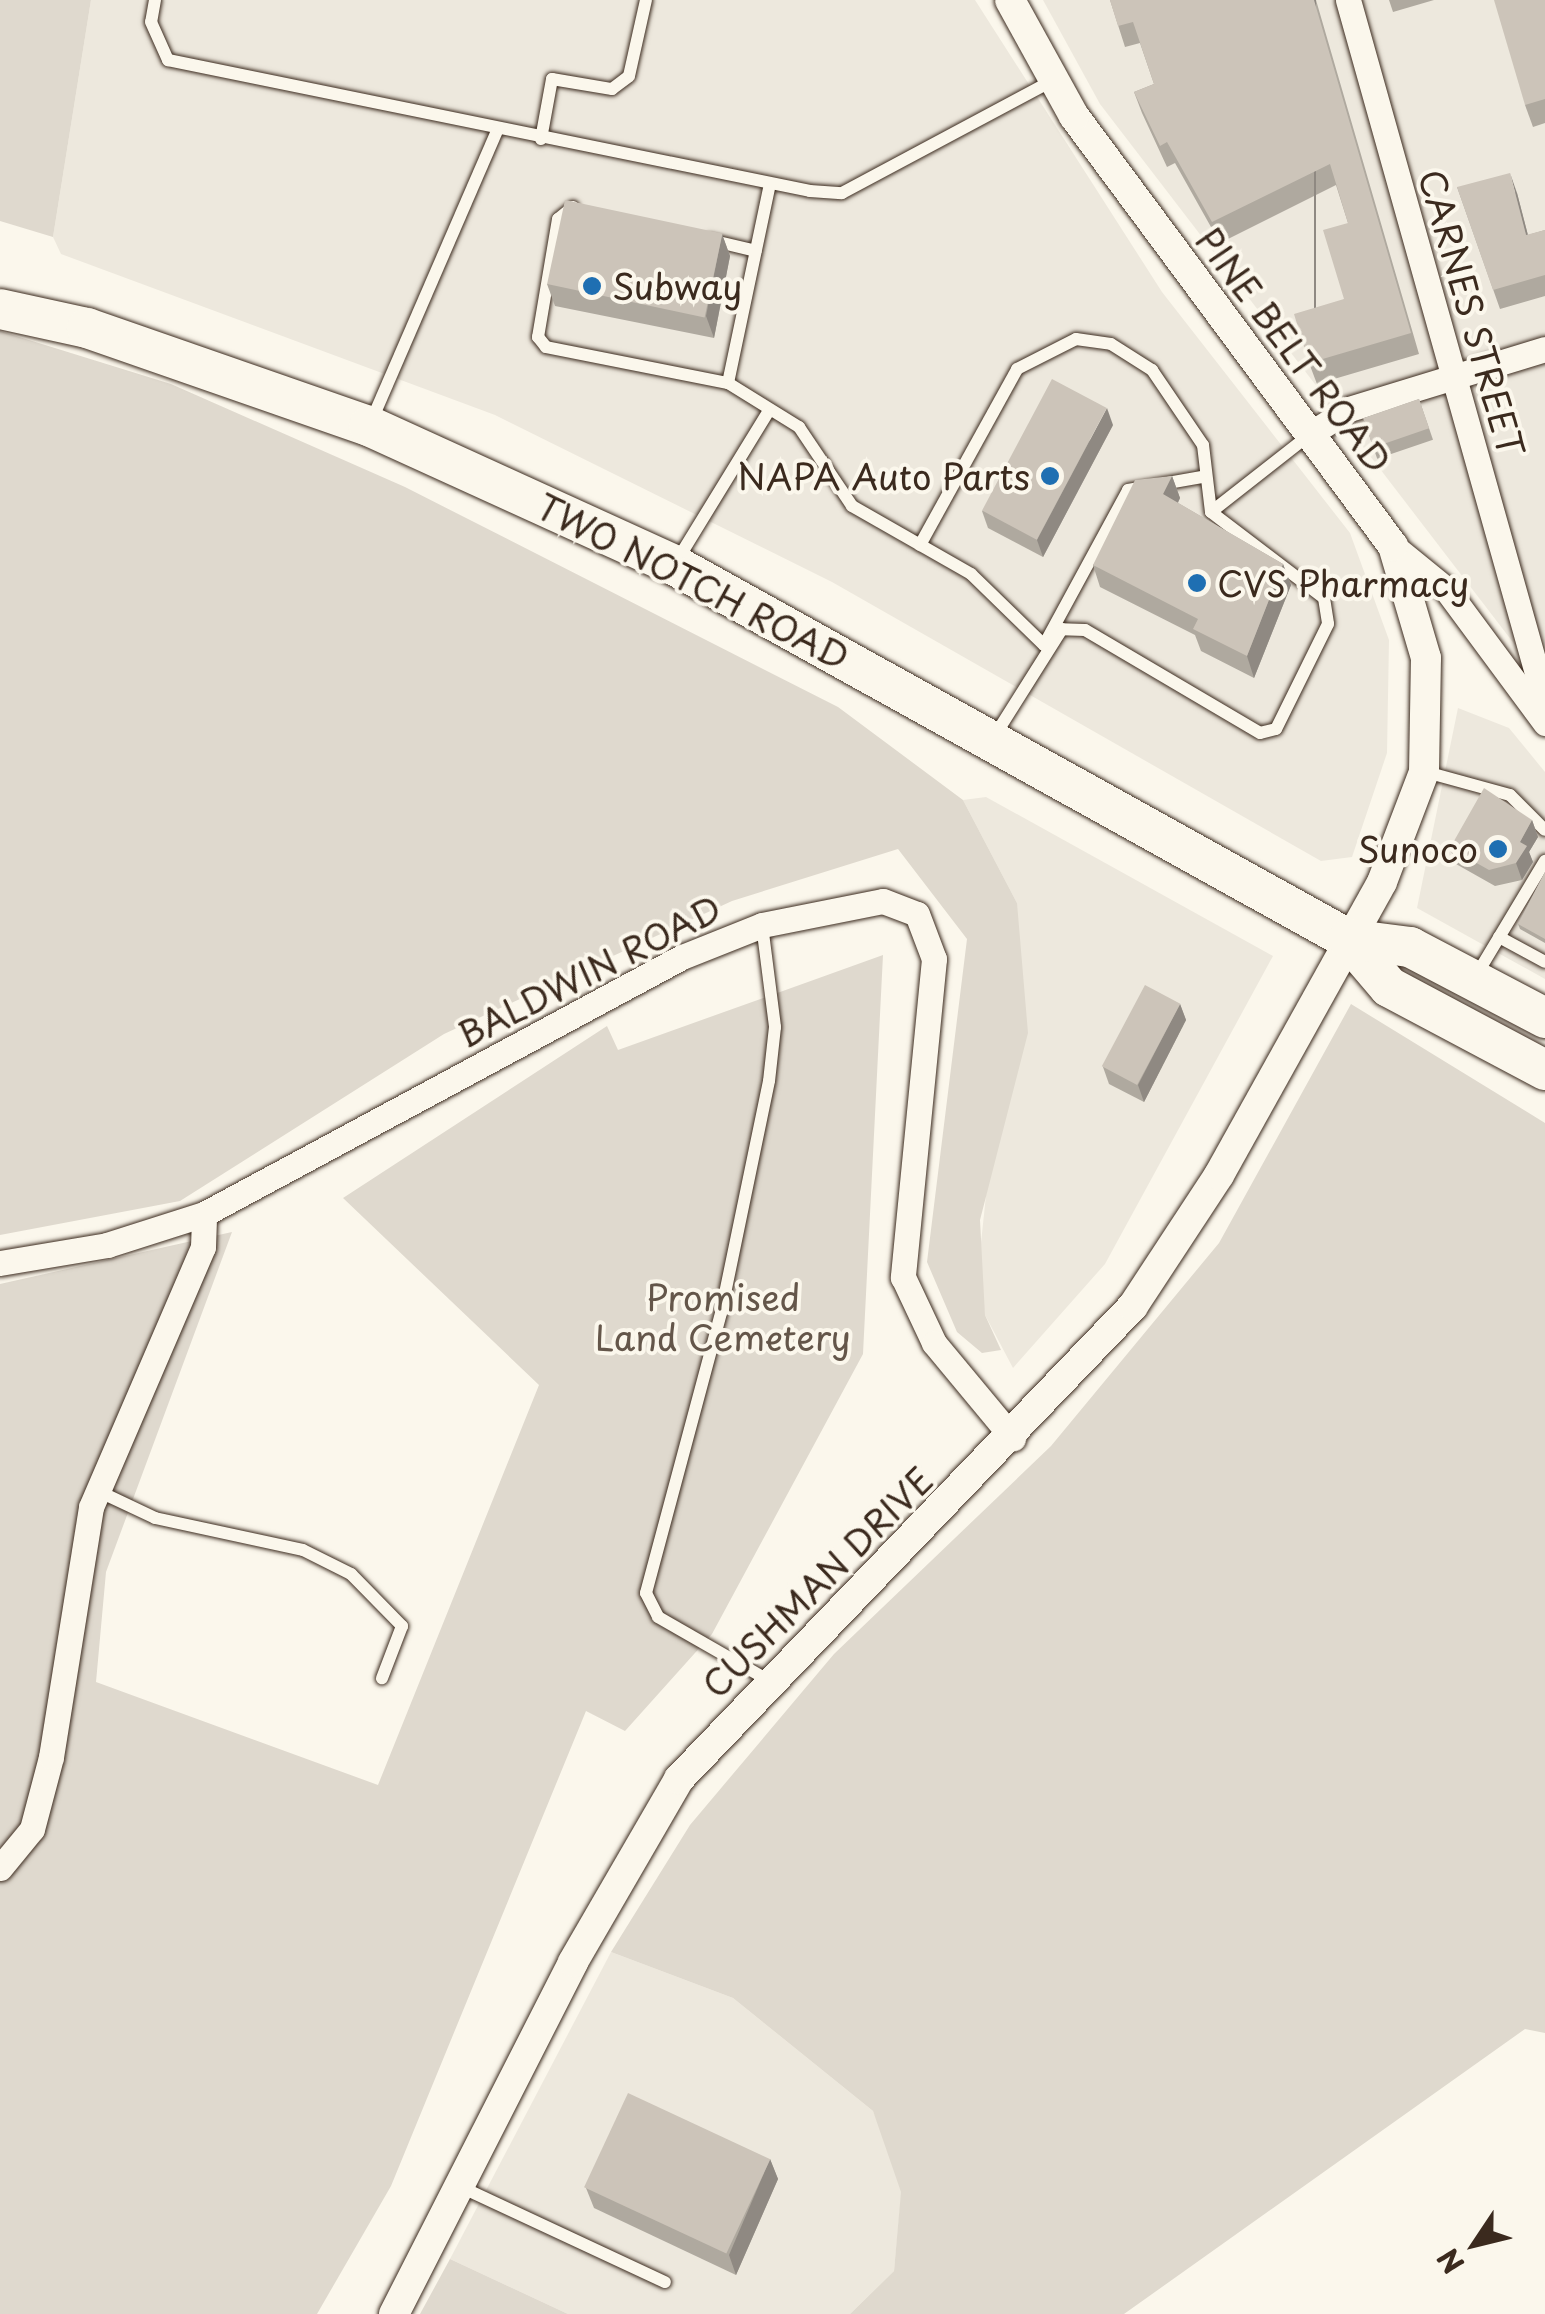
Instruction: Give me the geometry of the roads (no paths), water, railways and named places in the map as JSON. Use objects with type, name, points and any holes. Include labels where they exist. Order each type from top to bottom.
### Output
[{"type":"main road","name":"TWO NOTCH ROAD","points":[[0,309],[87,328],[370,426],[674,565],[1348,939],[1389,986],[1545,1070]]},
{"type":"main road","name":"TWO NOTCH ROAD","points":[[1348,939],[1410,948],[1545,1018]]},
{"type":"street","name":"PINE BELT ROAD","points":[[1010,0],[1052,81],[1392,546],[1446,589],[1545,723]]},
{"type":"street","name":"CARNES STREET","points":[[1348,0],[1545,702]]},
{"type":"street","points":[[1310,434],[1349,409],[1545,349]]},
{"type":"street","name":"CUSHMAN DRIVE","points":[[394,2314],[458,2186],[679,1779],[768,1680],[1013,1438],[1133,1306],[1220,1175],[1404,836],[1424,772],[1426,658],[1392,546]]},
{"type":"street","name":"BALDWIN ROAD","points":[[0,1263],[107,1244],[204,1214],[649,973],[762,925],[883,901],[928,927],[933,976],[903,1277],[934,1343],[1013,1438]]},
{"type":"street","points":[[0,1868],[32,1829],[51,1757],[98,1491],[203,1247],[204,1214]]},
{"type":"lane","points":[[155,0],[150,22],[168,60],[541,140],[842,193],[1052,81]]},
{"type":"lane","points":[[541,140],[552,79],[612,89],[629,76],[646,0]]},
{"type":"lane","points":[[370,426],[497,131]]},
{"type":"lane","points":[[728,383],[770,183]]},
{"type":"lane","points":[[592,211],[574,207],[558,219],[538,337],[546,347],[728,383],[813,441],[852,506],[971,574],[1044,645]]},
{"type":"lane","points":[[683,233],[756,251]]},
{"type":"lane","points":[[920,545],[1017,369],[1076,339],[1111,344],[1152,370],[1203,444],[1202,477],[1210,512],[1324,598],[1328,624],[1276,728],[1260,733],[1085,630],[1062,629],[1044,645]]},
{"type":"lane","points":[[674,565],[768,412]]},
{"type":"lane","points":[[1210,512],[1310,434]]},
{"type":"lane","points":[[992,739],[1128,490],[1202,477]]},
{"type":"lane","points":[[1424,772],[1510,794],[1545,830]]},
{"type":"lane","points":[[1474,978],[1545,861]]},
{"type":"lane","points":[[762,925],[774,996],[769,1082],[721,1313],[646,1593],[658,1617],[768,1680]]},
{"type":"lane","points":[[1499,937],[1545,962]]},
{"type":"lane","points":[[98,1491],[155,1518],[303,1550],[352,1574],[402,1626],[382,1678]]},
{"type":"lane","points":[[458,2186],[665,2282]]},
{"type":"place","name":"Subway","points":[[592,286]]},
{"type":"place","name":"NAPA Auto Parts","points":[[1050,476]]},
{"type":"place","name":"CVS Pharmacy","points":[[1197,583]]},
{"type":"place","name":"Sunoco","points":[[1498,849]]},
{"type":"park label","name":"Promised Land Cemetery","points":[[723,1317]]}]
